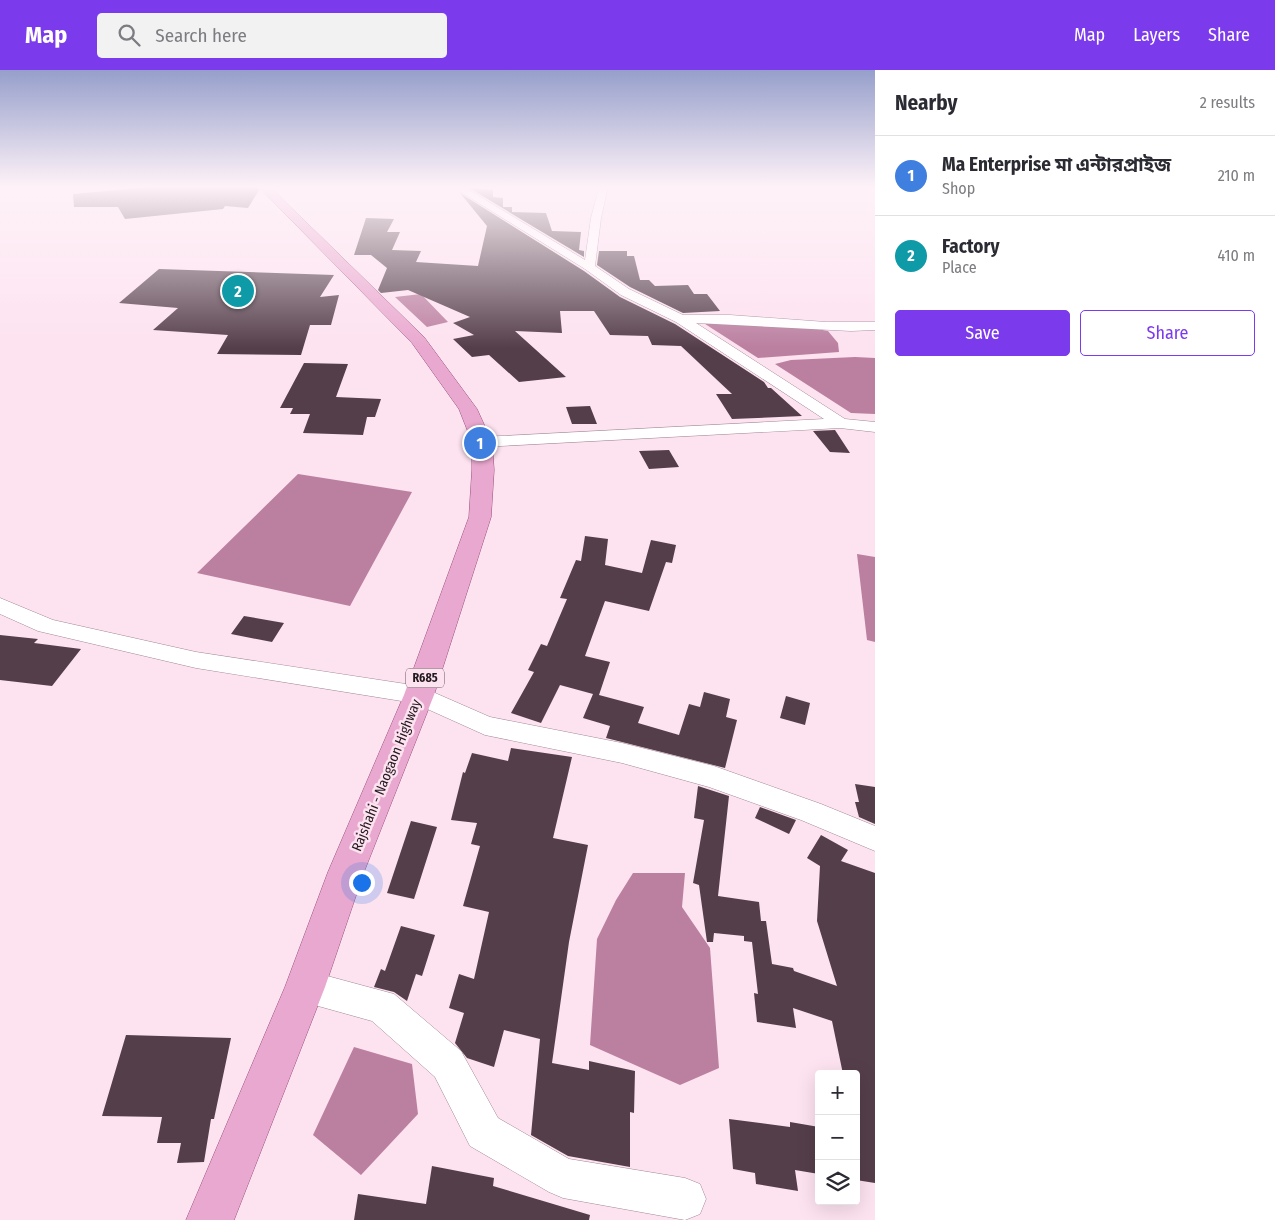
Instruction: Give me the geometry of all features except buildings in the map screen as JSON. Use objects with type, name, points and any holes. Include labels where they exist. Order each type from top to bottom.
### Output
[{"type":"main road","name":"Rajshahi - Naogaon Highway","points":[[210,1220],[305,987],[346,872],[419,695],[480,517],[483,470],[482,442],[456,390],[418,340],[318,241]]},
{"type":"street","points":[[546,241],[625,292],[681,319],[840,423]]},
{"type":"street","points":[[589,267],[593,241]]},
{"type":"street","points":[[681,319],[746,320],[846,328],[875,326]]},
{"type":"street","points":[[482,442],[840,423],[875,427]]},
{"type":"street","points":[[0,605],[46,626],[196,660],[419,695],[485,725],[622,753],[714,777],[811,812],[875,839]]},
{"type":"street","points":[[305,987],[382,1006],[448,1064],[484,1132],[563,1178],[685,1199]]},
{"type":"shaded area","points":[[421,294],[448,322],[427,327],[395,297]]},
{"type":"shaded area","points":[[702,322],[801,326],[828,331],[838,343],[839,352],[758,358]]},
{"type":"shaded area","points":[[875,358],[875,414],[851,413],[775,364],[791,360]]},
{"type":"shaded area","points":[[298,474],[412,492],[350,606],[197,573]]},
{"type":"shaded area","points":[[857,554],[875,557],[875,642],[867,640]]},
{"type":"shaded area","points":[[633,873],[685,873],[682,907],[710,948],[719,1068],[680,1085],[590,1045],[597,939],[616,900]]},
{"type":"shaded area","points":[[354,1047],[412,1064],[418,1114],[361,1175],[313,1135]]},
{"type":"place","name":"Factory","points":[[238,291]]},
{"type":"place","name":"Ma Enterprise মা এন্টারপ্রাইজ","points":[[480,443]]}]
